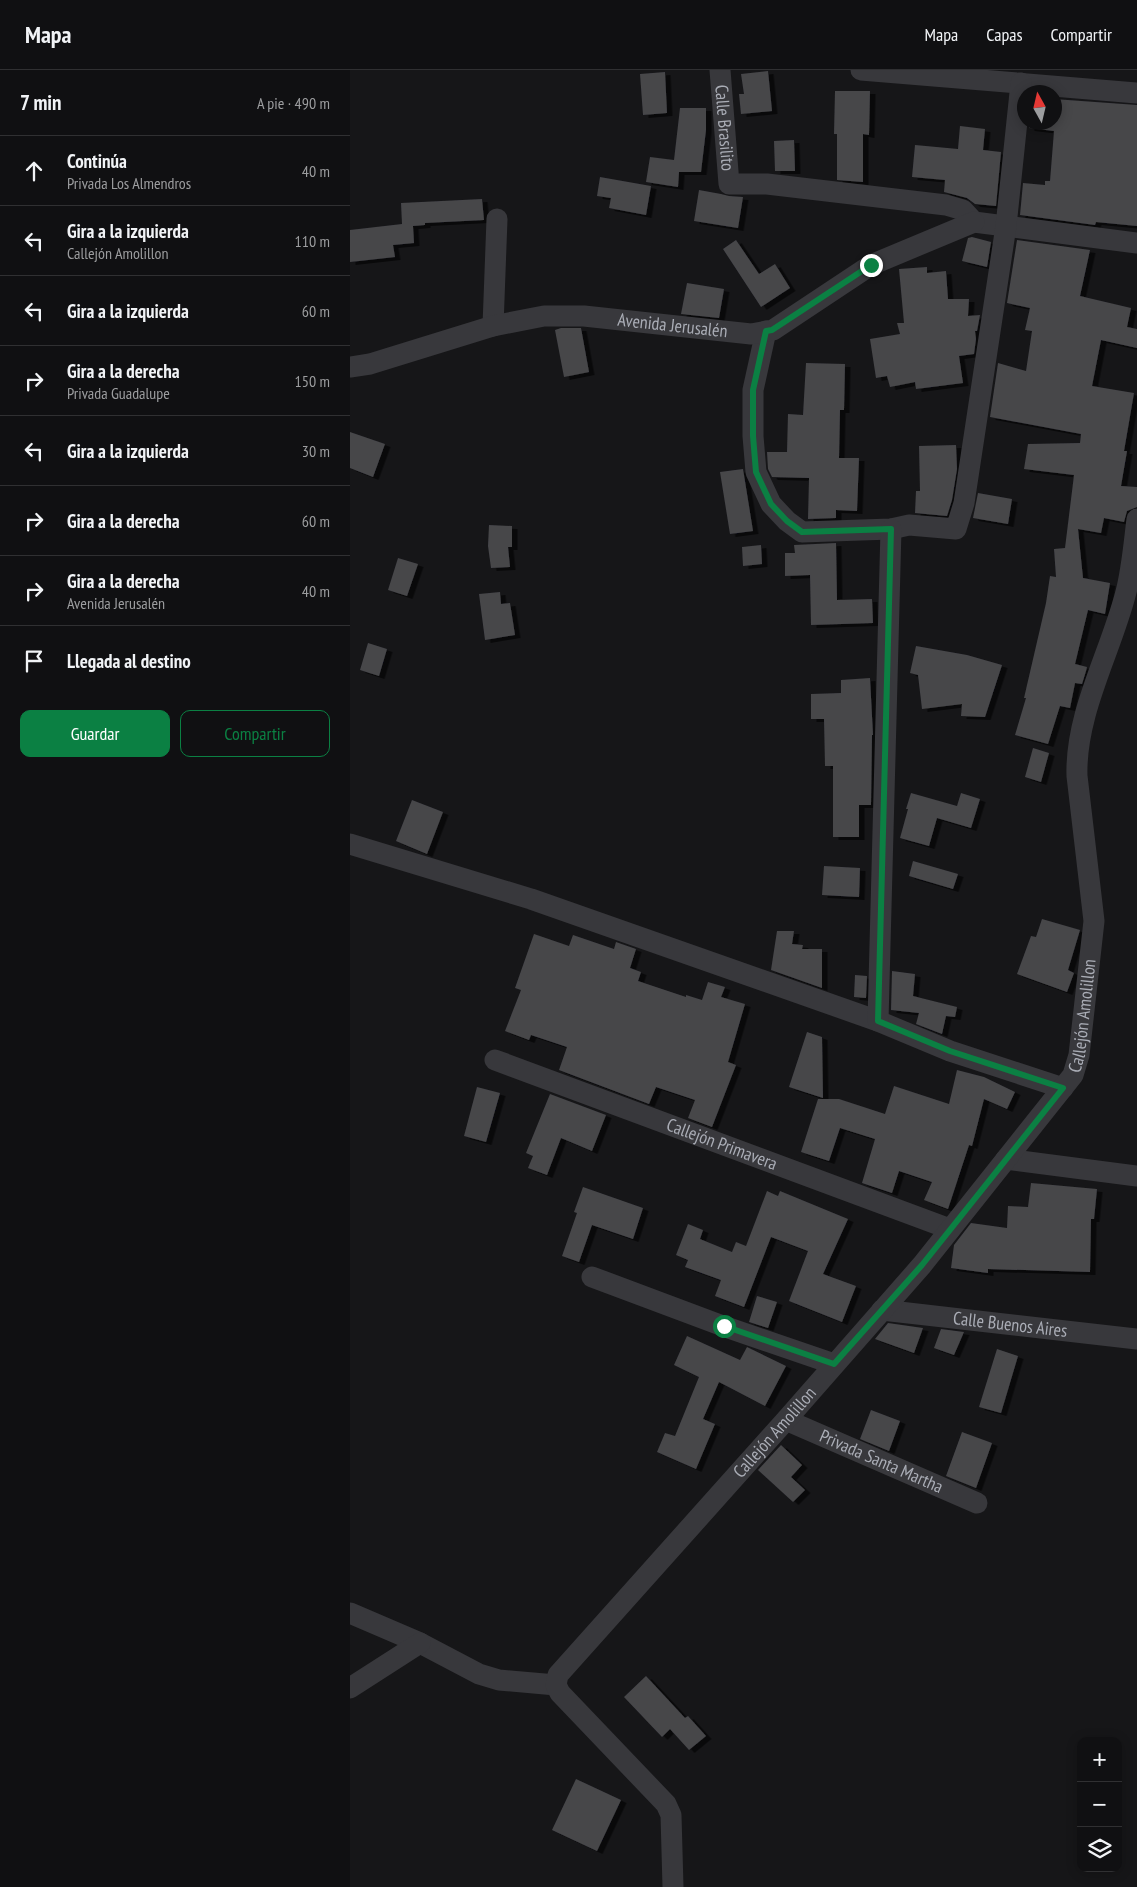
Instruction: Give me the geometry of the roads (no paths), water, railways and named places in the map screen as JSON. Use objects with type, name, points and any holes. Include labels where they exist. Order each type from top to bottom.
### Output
[{"type":"street","name":"Calle Brasilito","points":[[720,70],[730,184],[767,184],[946,205],[963,210],[974,222]]},
{"type":"street","points":[[861,70],[1137,93]]},
{"type":"street","points":[[766,331],[753,390],[753,436],[756,472],[771,504],[787,521],[802,532],[891,529],[909,525],[956,528],[964,503],[1006,226],[1021,83]]},
{"type":"street","points":[[493,326],[497,219]]},
{"type":"street","points":[[974,222],[1137,243]]},
{"type":"street","name":"Avenida Jerusalén","points":[[350,367],[370,364],[493,326],[544,316],[584,316],[751,334],[772,330],[871,265],[974,222]]},
{"type":"street","name":"Callejón Amolillon","points":[[556,1685],[558,1675],[882,1310],[950,1229],[1073,1075],[1079,1055],[1094,921],[1076,758],[1082,726],[1127,591],[1137,520]]},
{"type":"street","points":[[878,1021],[891,529]]},
{"type":"street","points":[[350,844],[532,899],[878,1021],[950,1051],[1063,1088]]},
{"type":"street","name":"Callejón Primavera","points":[[495,1060],[950,1229]]},
{"type":"street","points":[[1006,1159],[1137,1176]]},
{"type":"street","points":[[592,1277],[834,1364]]},
{"type":"street","name":"Calle Buenos Aires","points":[[882,1310],[1137,1339]]},
{"type":"street","name":"Privada Santa Martha","points":[[786,1420],[976,1503]]},
{"type":"street","points":[[350,1613],[420,1643],[479,1674],[499,1680],[556,1685],[560,1693],[666,1804],[671,1815],[673,1887]]},
{"type":"street","points":[[350,1688],[420,1643]]}]
